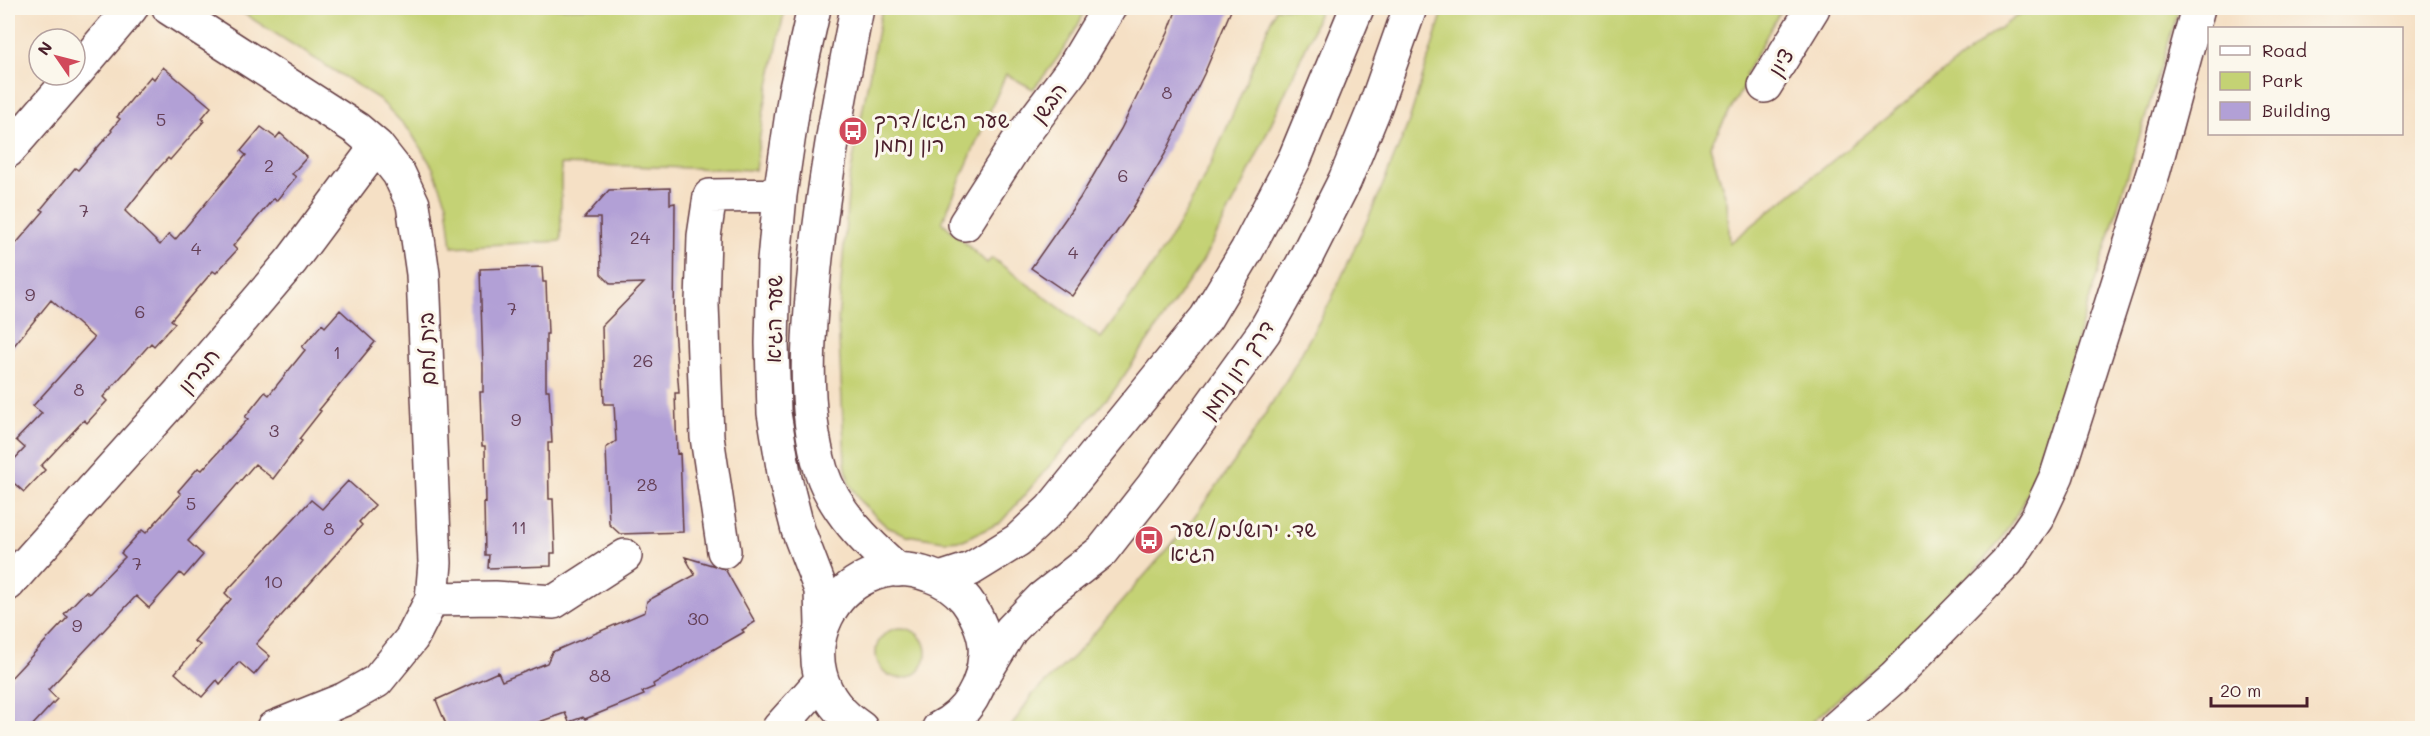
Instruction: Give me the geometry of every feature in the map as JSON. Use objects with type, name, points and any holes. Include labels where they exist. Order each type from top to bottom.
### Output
[{"type":"street","points":[[87,59],[131,8]]},
{"type":"street","name":"בית לחם","points":[[169,8],[357,129],[377,146],[399,174],[413,204],[423,274],[435,563],[432,599],[412,638],[377,681],[345,699],[273,729]]},
{"type":"street","name":"שער הגיא","points":[[814,8],[795,93],[780,195],[774,261],[772,331],[774,413],[784,479],[792,510],[821,590],[822,626]]},
{"type":"street","name":"שער הגיא","points":[[857,8],[823,195],[808,341],[811,411],[822,471],[838,507],[873,549],[898,570]]},
{"type":"street","name":"הבשן","points":[[965,224],[1017,143],[1072,70],[1109,8]]},
{"type":"street","points":[[940,579],[971,569],[1018,540],[1051,509],[1206,318],[1247,250],[1295,158],[1357,8]]},
{"type":"street","name":"דרך רון נחמן","points":[[948,726],[971,702],[982,678],[1011,630],[1042,598],[1102,550],[1153,486],[1264,332],[1302,265],[1344,180],[1375,107],[1410,8]]},
{"type":"street","name":"ציון","points":[[1765,86],[1813,8]]},
{"type":"street","points":[[1836,729],[1894,677],[2007,562],[2037,518],[2057,476],[2154,170],[2198,8]]},
{"type":"street","points":[[8,151],[63,87]]},
{"type":"street","name":"חברון","points":[[8,584],[181,391],[292,260],[377,146]]},
{"type":"street","points":[[724,551],[707,437],[702,304],[704,236],[710,196],[780,195]]},
{"type":"street","points":[[432,599],[495,598],[554,602],[625,556]]},
{"type":"street","points":[[861,729],[838,710],[821,681],[817,663],[818,645],[822,626],[830,609],[843,593],[860,581],[878,573],[898,570],[920,572],[940,579],[959,592],[973,609],[982,630],[986,652],[982,678]]},
{"type":"street","points":[[779,729],[821,681]]},
{"type":"green space","points":[[235,8],[785,8],[763,115],[755,170],[561,164],[561,241],[452,247],[447,204],[433,168],[410,131],[379,99]]},
{"type":"green space","points":[[882,8],[1086,8],[1063,50],[1033,89],[1006,74],[942,222],[987,263],[992,258],[1101,338],[1150,269],[1194,197],[1227,127],[1276,8],[1320,8],[1310,38],[1245,181],[1202,262],[1115,389],[1016,505],[1000,523],[963,540],[944,541],[907,535],[887,527],[860,501],[849,483],[845,462],[838,321],[849,182]]},
{"type":"green space","points":[[1444,8],[1782,8],[1745,75],[1747,80],[1710,146],[1727,202],[1730,243],[1982,41],[2028,8],[2179,8],[2067,373],[2023,504],[2000,541],[1970,576],[1878,664],[1805,728],[1010,728],[1033,694],[1074,656],[1186,528],[1240,454],[1287,379],[1331,300],[1377,199],[1408,124]]},
{"type":"green space","points":[[896,628],[906,628],[919,635],[926,648],[926,658],[919,671],[906,678],[896,678],[887,674],[880,667],[876,658],[876,648],[880,639],[887,632]]},
{"type":"building","points":[[1177,8],[1232,8],[1204,74],[1165,154],[1130,213],[1072,296],[1031,268],[1080,198],[1121,129],[1168,33]]},
{"type":"building","points":[[163,67],[211,107],[202,118],[204,121],[170,160],[168,158],[158,169],[125,211],[160,245],[169,234],[175,240],[246,155],[241,151],[261,127],[276,138],[280,133],[307,157],[292,174],[296,177],[276,201],[274,198],[233,246],[237,250],[216,273],[213,271],[171,320],[175,323],[154,346],[151,343],[103,397],[107,401],[87,423],[84,420],[41,466],[45,470],[24,492],[8,478],[8,466],[25,448],[16,440],[42,413],[33,406],[94,338],[51,300],[8,353],[8,253],[44,211],[41,209],[75,168],[78,170],[112,131],[120,119],[117,117],[140,89],[151,76],[154,79]]},
{"type":"building","points":[[670,188],[670,204],[675,203],[674,328],[679,393],[675,393],[683,532],[620,534],[609,524],[606,448],[616,441],[614,404],[604,404],[602,326],[644,283],[611,284],[601,274],[600,218],[584,218],[609,190]]},
{"type":"building","points":[[542,267],[543,282],[546,282],[548,334],[546,334],[546,390],[549,390],[552,443],[548,443],[549,499],[553,499],[555,553],[551,553],[551,566],[488,568],[489,555],[485,555],[485,446],[482,446],[480,392],[483,392],[483,368],[480,269]]},
{"type":"building","points":[[340,310],[375,342],[319,410],[321,411],[299,439],[302,441],[273,479],[255,464],[188,541],[203,555],[184,577],[180,573],[149,608],[136,596],[48,690],[57,699],[29,729],[8,729],[8,681],[68,617],[64,614],[86,591],[89,594],[125,557],[121,553],[142,530],[146,533],[181,494],[178,491],[198,468],[202,470],[248,419],[245,417],[265,392],[269,395],[305,350],[302,347],[322,324],[325,327]]},
{"type":"building","points":[[348,481],[375,505],[359,522],[362,525],[256,644],[270,656],[254,675],[239,662],[220,684],[217,680],[202,697],[175,673],[200,645],[194,641],[231,599],[225,593],[311,500],[322,509]]},
{"type":"building","points":[[685,557],[725,569],[755,622],[742,630],[744,632],[653,684],[654,687],[642,692],[644,695],[585,719],[583,717],[569,722],[565,713],[519,729],[448,729],[436,700],[498,672],[502,681],[547,663],[552,652],[645,612],[647,601],[695,575]]},
{"type":"place","name":"שער הגיא/דרך רון נחמן","points":[[853,131]]},
{"type":"place","name":"שד. ירושלים/שער הגיא","points":[[1149,540]]}]
